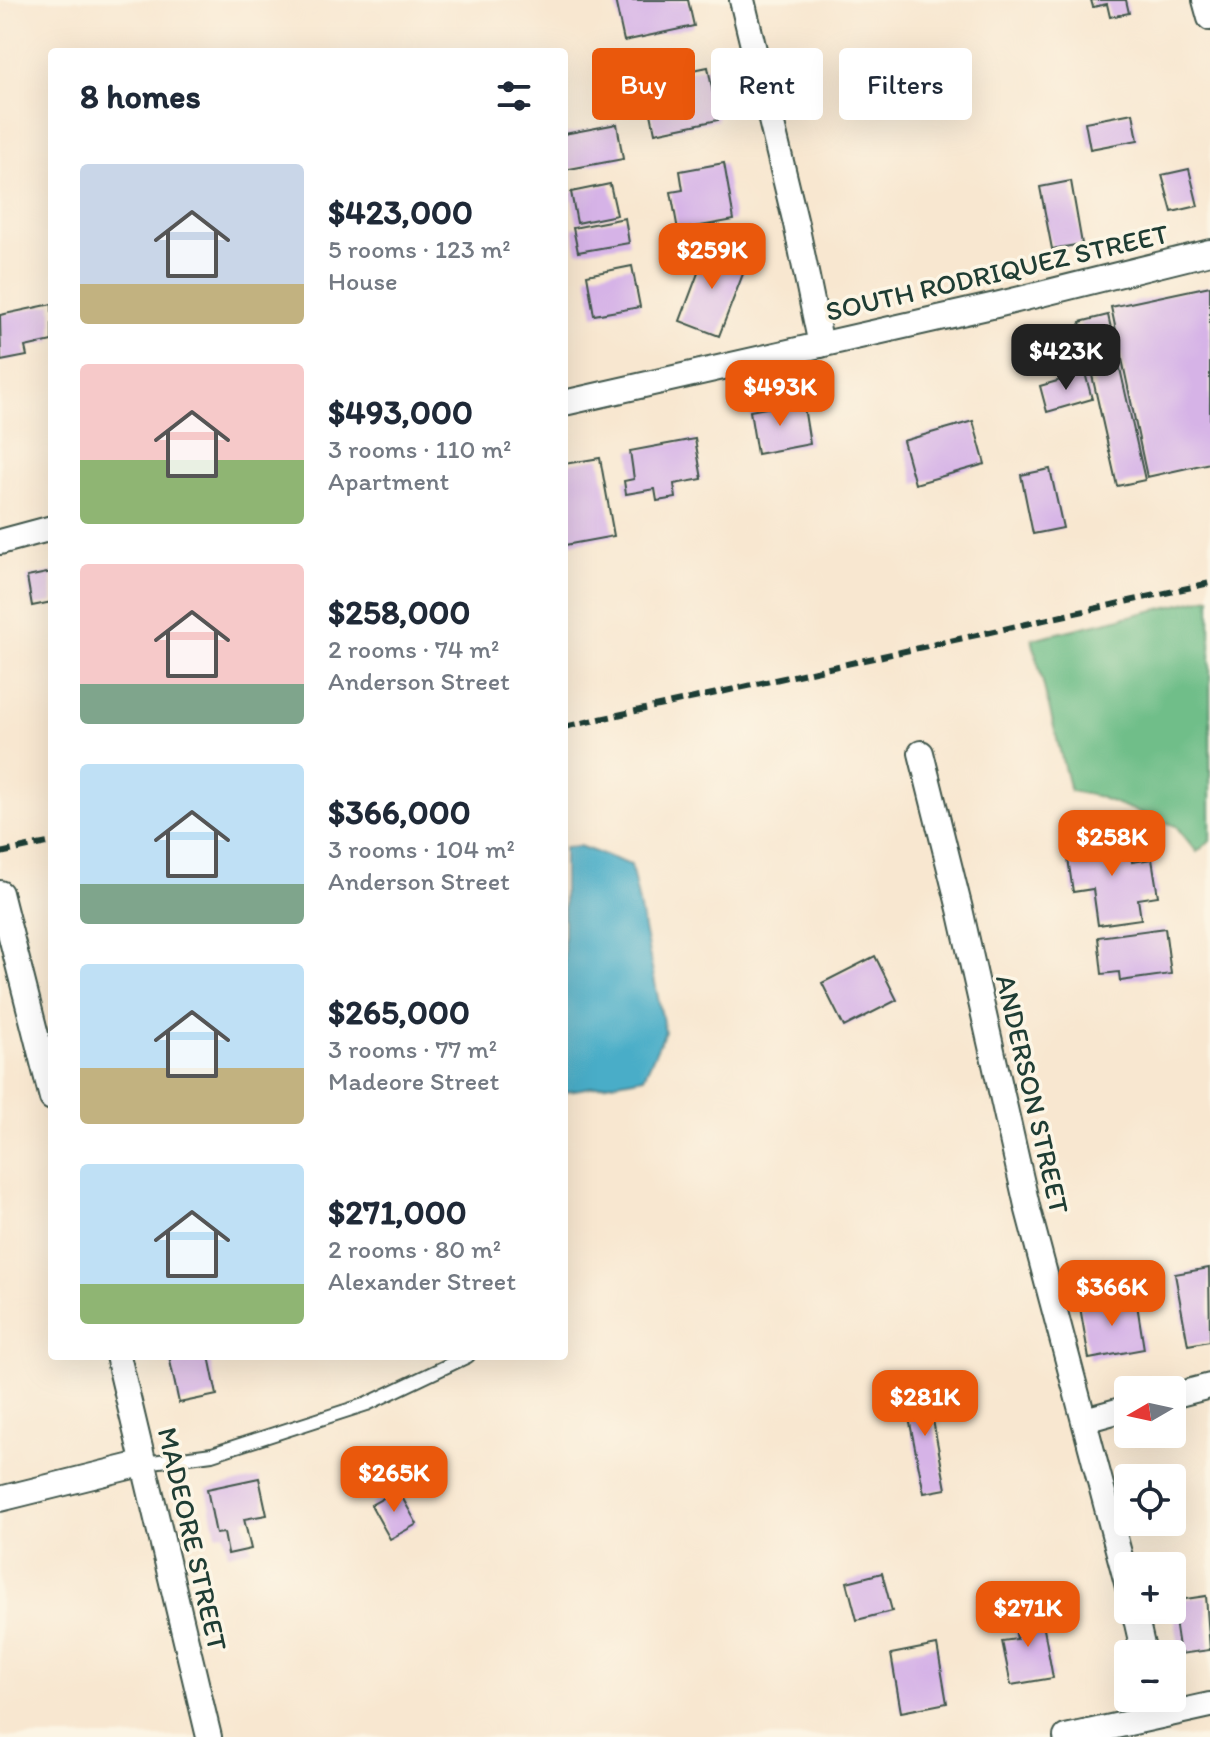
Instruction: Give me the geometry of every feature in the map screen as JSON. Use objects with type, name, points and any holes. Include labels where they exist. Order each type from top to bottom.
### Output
[{"type":"street","points":[[742,0],[796,224],[821,345]]},
{"type":"street","points":[[1205,0],[1210,18]]},
{"type":"street","name":"SOUTH RODRIQUEZ STREET","points":[[568,402],[1210,252]]},
{"type":"street","points":[[0,542],[48,529]]},
{"type":"street","name":"ANDERSON STREET","points":[[921,753],[960,909],[1028,1210],[1119,1552]]},
{"type":"street","points":[[0,893],[48,1082]]},
{"type":"street","name":"MADEORE STREET","points":[[119,1360],[209,1737]]},
{"type":"street","points":[[1186,1392],[1210,1386]]},
{"type":"street","points":[[1085,1420],[1114,1412]]},
{"type":"street","points":[[0,1499],[145,1463]]},
{"type":"street","points":[[1186,1705],[1210,1705]]},
{"type":"street","points":[[1066,1737],[1139,1712]]},
{"type":"lane","points":[[145,1463],[212,1454],[367,1404],[460,1360]]},
{"type":"green space","points":[[1210,597],[1210,841],[1197,852],[1176,826],[1096,796],[1070,791],[1032,639]]},
{"type":"water","points":[[579,846],[631,865],[665,1032],[644,1077],[568,1091],[568,847]]},
{"type":"building","points":[[615,0],[688,0],[694,26],[624,41]]},
{"type":"building","points":[[1091,0],[1126,0],[1129,13],[1110,17],[1107,4],[1093,7]]},
{"type":"building","points":[[708,67],[711,120],[718,120],[655,133],[652,120],[695,120],[695,70]]},
{"type":"building","points":[[1133,113],[1138,140],[1090,149],[1085,122]]},
{"type":"building","points":[[617,124],[623,159],[568,169],[568,133]]},
{"type":"building","points":[[724,163],[734,220],[678,230],[671,192],[683,190],[680,171]]},
{"type":"building","points":[[1189,169],[1198,206],[1172,212],[1162,175]]},
{"type":"building","points":[[1071,181],[1082,244],[1052,249],[1040,187]]},
{"type":"building","points":[[610,184],[617,215],[577,223],[571,192]]},
{"type":"building","points":[[625,218],[629,243],[578,252],[573,228]]},
{"type":"building","points":[[697,247],[746,266],[719,336],[680,321],[698,273],[688,269]]},
{"type":"building","points":[[632,266],[640,307],[594,315],[587,275]]},
{"type":"building","points":[[1210,286],[1210,463],[1147,477],[1111,307]]},
{"type":"building","points":[[48,305],[48,342],[25,347],[27,356],[1,361],[0,315]]},
{"type":"building","points":[[1108,315],[1145,480],[1117,486],[1080,322]]},
{"type":"building","points":[[1085,373],[1092,399],[1047,412],[1040,386]]},
{"type":"building","points":[[803,401],[810,444],[757,454],[750,411]]},
{"type":"building","points":[[973,421],[985,464],[915,484],[903,441]]},
{"type":"building","points":[[695,439],[702,479],[674,484],[676,498],[657,501],[655,489],[626,494],[624,481],[634,479],[630,451]]},
{"type":"building","points":[[600,458],[614,536],[568,544],[568,463]]},
{"type":"building","points":[[1050,469],[1063,528],[1033,534],[1021,475]]},
{"type":"building","points":[[48,573],[48,603],[32,606],[27,577]]},
{"type":"building","points":[[1129,836],[1132,862],[1152,859],[1158,896],[1138,899],[1141,919],[1098,925],[1093,889],[1073,892],[1066,845]]},
{"type":"building","points":[[1165,928],[1171,974],[1120,981],[1119,972],[1102,974],[1098,937]]},
{"type":"building","points":[[875,956],[897,1000],[844,1027],[822,983]]},
{"type":"building","points":[[1209,1268],[1210,1341],[1188,1345],[1175,1274]]},
{"type":"building","points":[[1136,1298],[1144,1349],[1089,1359],[1080,1307]]},
{"type":"building","points":[[170,1360],[210,1360],[217,1395],[179,1403]]},
{"type":"building","points":[[926,1383],[946,1489],[924,1493],[903,1388]]},
{"type":"building","points":[[259,1478],[267,1515],[244,1519],[251,1549],[228,1554],[224,1533],[216,1534],[207,1489]]},
{"type":"building","points":[[398,1490],[417,1524],[390,1539],[371,1505]]},
{"type":"building","points":[[882,1573],[892,1611],[857,1620],[847,1582]]},
{"type":"building","points":[[1206,1596],[1210,1650],[1186,1653],[1186,1640],[1178,1640],[1175,1624],[1186,1624],[1186,1599]]},
{"type":"building","points":[[1040,1607],[1053,1678],[1011,1685],[1002,1641],[1017,1639],[1012,1612]]},
{"type":"building","points":[[937,1645],[947,1703],[901,1712],[891,1654]]},
{"type":"railway","points":[[568,726],[1210,583]]},
{"type":"railway","points":[[0,853],[48,843]]}]
